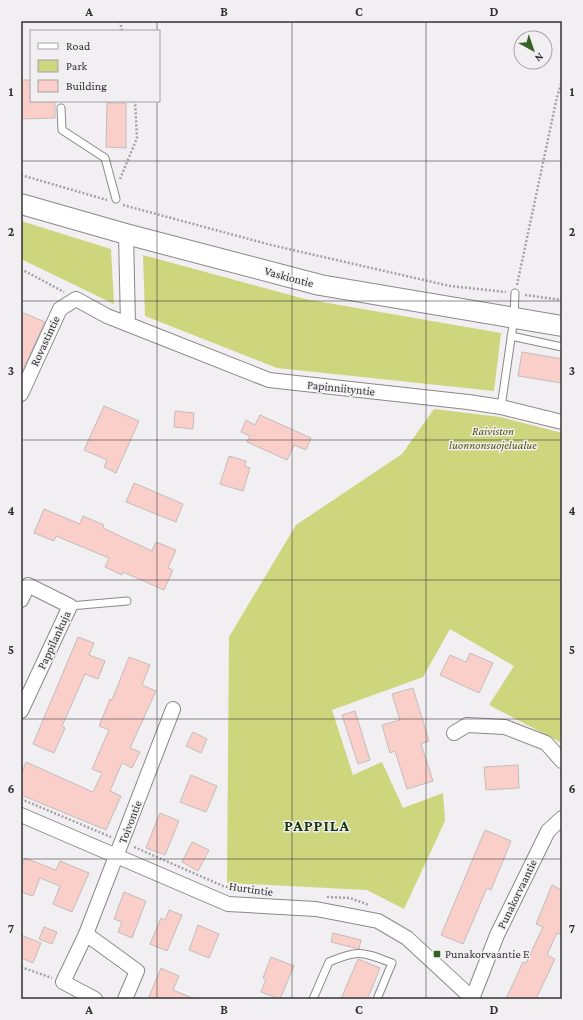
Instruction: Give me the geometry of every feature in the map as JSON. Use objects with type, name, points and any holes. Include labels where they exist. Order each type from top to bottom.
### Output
[{"type":"main road","name":"Vaskiontie","points":[[21,204],[126,234],[320,285],[512,327],[562,326]]},
{"type":"street","points":[[76,300],[107,316],[128,324],[126,234]]},
{"type":"street","name":"Rovastintie","points":[[21,394],[60,309],[76,300]]},
{"type":"street","name":"Papinniityntie","points":[[128,324],[269,380],[501,407],[562,422]]},
{"type":"street","name":"Pappilankuja","points":[[21,600],[28,585],[70,606],[21,711]]},
{"type":"street","name":"Toivontie","points":[[63,982],[86,934],[173,709]]},
{"type":"street","points":[[454,732],[467,725],[505,728],[546,743],[562,761]]},
{"type":"street","name":"Hurtintie","points":[[21,815],[228,904],[316,908],[378,921],[408,938],[472,999]]},
{"type":"street","name":"Punakorvaantie","points":[[472,999],[497,934],[548,831],[562,818]]},
{"type":"street","points":[[86,934],[137,971],[125,999]]},
{"type":"street","points":[[63,982],[95,999]]},
{"type":"lane","points":[[61,108],[62,130],[105,158],[115,201]]},
{"type":"lane","points":[[501,407],[515,293]]},
{"type":"lane","points":[[512,327],[562,347]]},
{"type":"lane","points":[[70,606],[127,601]]},
{"type":"lane","points":[[313,999],[329,962],[345,955],[365,953],[392,963],[377,999]]},
{"type":"path","points":[[515,293],[557,97],[562,81]]},
{"type":"path","points":[[115,201],[119,182],[137,138],[134,102]]},
{"type":"path","points":[[21,174],[271,245],[450,286],[562,300]]},
{"type":"path","points":[[21,269],[76,300]]},
{"type":"path","name":"Hurtintie","points":[[21,799],[223,886],[250,892]]},
{"type":"path","points":[[319,896],[350,898],[370,905]]},
{"type":"path","points":[[21,967],[63,982]]},
{"type":"green space","points":[[21,221],[111,249],[114,304],[21,259]]},
{"type":"green space","points":[[143,255],[305,299],[501,333],[494,391],[277,368],[145,316]]},
{"type":"green space","name":"Raiviston luonnonsuojelualue","points":[[434,409],[500,417],[562,433],[562,743],[489,705],[514,666],[450,629],[423,677],[332,710],[353,775],[382,762],[403,808],[443,793],[445,821],[404,909],[367,890],[227,883],[229,637],[296,525],[402,454]]},
{"type":"building","points":[[21,80],[30,80],[30,102],[55,102],[55,118],[21,119]]},
{"type":"building","points":[[107,103],[126,103],[126,148],[106,147]]},
{"type":"building","points":[[21,312],[45,322],[21,374]]},
{"type":"building","points":[[522,352],[562,359],[562,383],[518,376]]},
{"type":"building","points":[[104,406],[139,421],[116,473],[104,467],[107,460],[84,450]]},
{"type":"building","points":[[175,411],[194,413],[193,429],[174,427]]},
{"type":"building","points":[[260,415],[311,438],[306,450],[294,445],[287,460],[247,442],[250,436],[241,432],[246,420],[255,425]]},
{"type":"building","points":[[229,456],[246,461],[245,466],[250,468],[243,491],[220,484]]},
{"type":"building","points":[[134,483],[183,504],[176,522],[126,502]]},
{"type":"building","points":[[44,509],[80,524],[83,516],[104,525],[103,528],[152,551],[156,542],[176,550],[168,568],[173,570],[164,590],[123,572],[122,575],[105,567],[109,558],[56,536],[54,541],[34,533]]},
{"type":"building","points":[[78,637],[94,643],[89,655],[105,661],[98,679],[85,674],[62,726],[65,728],[54,753],[33,744]]},
{"type":"building","points":[[470,653],[493,663],[479,693],[440,675],[450,655],[466,662]]},
{"type":"building","points":[[129,657],[150,665],[142,685],[156,691],[130,748],[140,752],[132,768],[122,763],[110,791],[121,796],[106,830],[21,795],[21,775],[26,762],[93,792],[102,773],[92,769],[109,730],[99,726],[110,699],[112,700]]},
{"type":"building","points":[[413,688],[429,741],[421,744],[433,781],[407,789],[395,751],[390,753],[382,725],[400,720],[392,694]]},
{"type":"building","points":[[355,711],[370,760],[358,764],[342,715]]},
{"type":"building","points":[[193,732],[207,739],[201,753],[186,746]]},
{"type":"building","points":[[518,765],[519,788],[486,790],[484,767]]},
{"type":"building","points":[[191,775],[217,786],[206,812],[180,802]]},
{"type":"building","points":[[160,813],[179,821],[165,855],[146,848]]},
{"type":"building","points":[[485,830],[511,841],[491,890],[487,888],[463,944],[441,935]]},
{"type":"building","points":[[192,842],[209,850],[198,871],[182,862]]},
{"type":"building","points":[[25,858],[56,870],[60,861],[89,873],[72,912],[53,904],[60,886],[40,878],[33,896],[21,892],[21,868]]},
{"type":"building","points":[[552,885],[562,890],[562,935],[557,933],[547,955],[555,959],[536,999],[506,999],[523,962],[526,963],[543,927],[536,924]]},
{"type":"building","points":[[124,892],[146,901],[132,938],[118,932],[122,922],[114,919]]},
{"type":"building","points":[[169,910],[182,915],[167,951],[150,944],[161,918],[165,920]]},
{"type":"building","points":[[198,925],[219,934],[209,958],[189,950]]},
{"type":"building","points":[[44,927],[57,932],[52,944],[39,939]]},
{"type":"building","points":[[333,933],[361,940],[359,949],[331,942]]},
{"type":"building","points":[[21,935],[41,943],[33,963],[21,958]]},
{"type":"building","points":[[271,957],[294,966],[280,999],[261,992],[266,979],[263,978]]},
{"type":"building","points":[[358,959],[380,968],[372,988],[367,999],[341,999]]},
{"type":"building","points":[[161,968],[179,976],[173,990],[195,999],[148,999]]},
{"type":"place","name":"Punakorvaantie E","points":[[437,954]]},
{"type":"district","name":"PAPPILA","points":[[317,825]]}]
